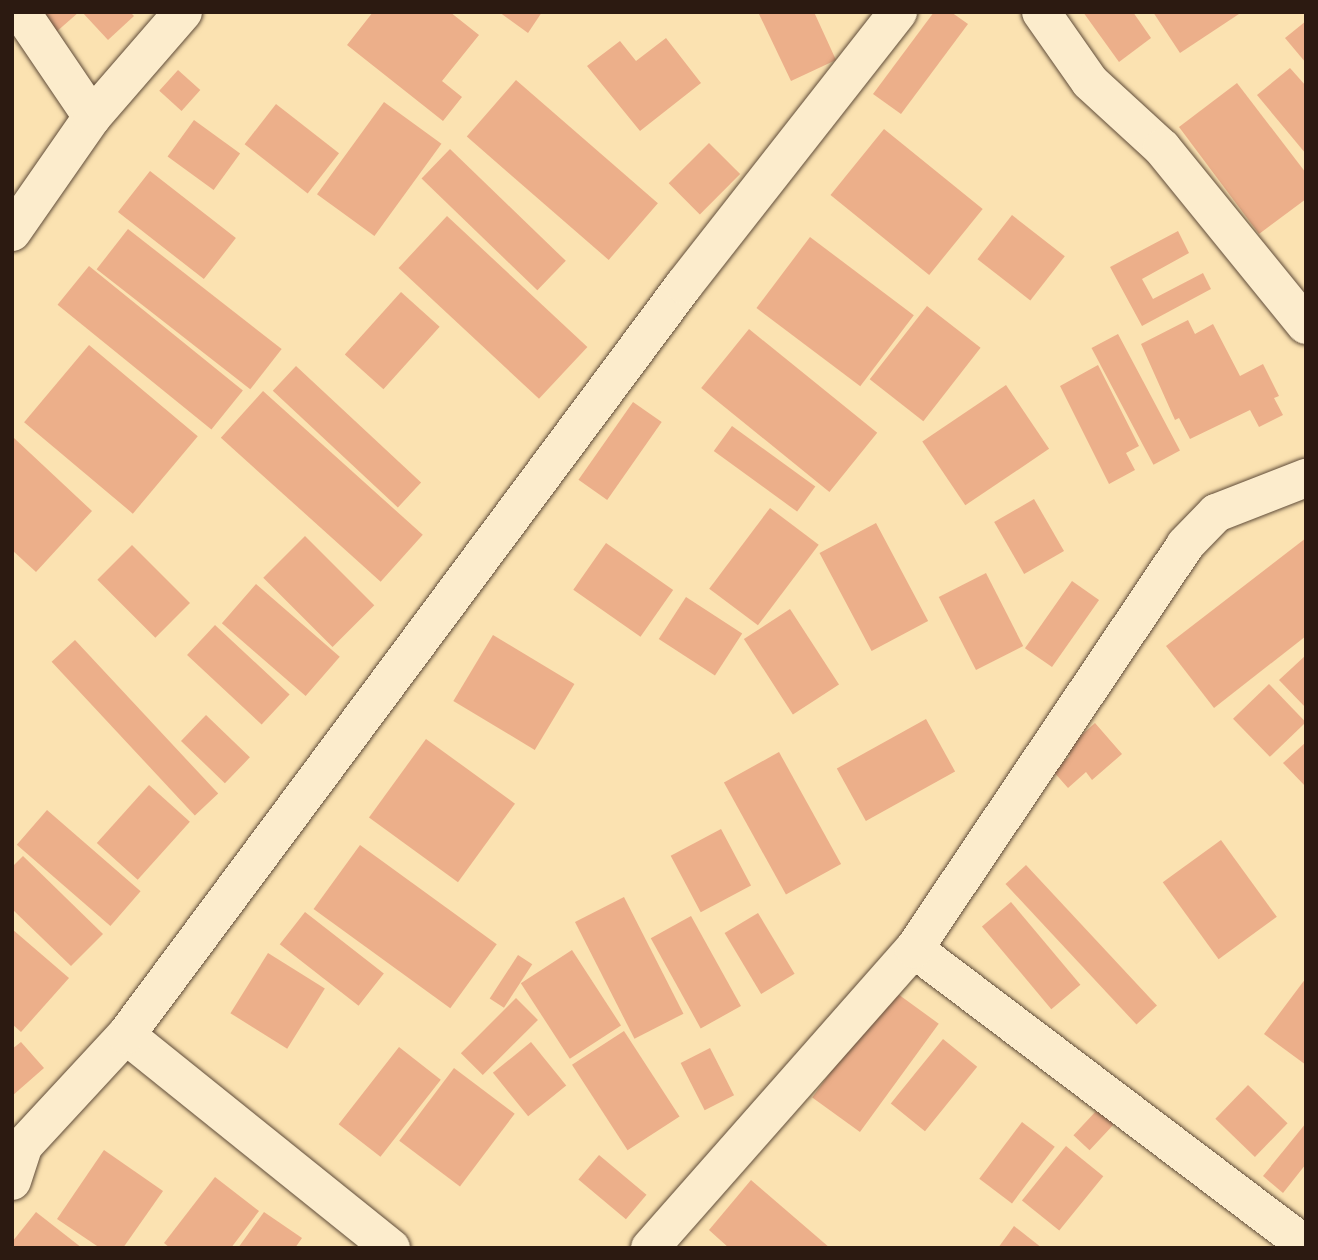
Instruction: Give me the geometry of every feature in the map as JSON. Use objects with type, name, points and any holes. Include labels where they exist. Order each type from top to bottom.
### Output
[{"type":"street","points":[[21,12],[92,117]]},
{"type":"street","points":[[12,232],[92,117],[183,12]]},
{"type":"street","points":[[12,1181],[18,1140],[126,1035],[684,285],[898,12]]},
{"type":"street","points":[[1041,12],[1090,82],[1162,148],[1306,325]]},
{"type":"street","points":[[650,1248],[914,949],[1185,545],[1216,513],[1306,478]]},
{"type":"street","points":[[914,949],[1306,1245]]},
{"type":"street","points":[[126,1035],[391,1248]]},
{"type":"building","points":[[36,12],[79,12],[55,33]]},
{"type":"building","points":[[82,12],[130,12],[134,16],[108,40]]},
{"type":"building","points":[[373,12],[450,12],[479,35],[442,81],[462,97],[443,121],[347,45]]},
{"type":"building","points":[[499,12],[542,12],[528,33]]},
{"type":"building","points":[[758,12],[814,12],[836,60],[791,81]]},
{"type":"building","points":[[934,12],[951,12],[968,24],[901,114],[873,94]]},
{"type":"building","points":[[1083,12],[1133,12],[1151,38],[1119,62]]},
{"type":"building","points":[[1153,12],[1242,12],[1180,53]]},
{"type":"building","points":[[1306,21],[1306,63],[1285,38]]},
{"type":"building","points":[[666,38],[701,83],[640,131],[587,66],[620,41],[636,61]]},
{"type":"building","points":[[1290,68],[1306,86],[1306,154],[1257,95]]},
{"type":"building","points":[[178,70],[200,90],[182,111],[159,91]]},
{"type":"building","points":[[516,80],[658,203],[609,260],[467,137]]},
{"type":"building","points":[[1237,83],[1306,173],[1306,199],[1259,234],[1179,127]]},
{"type":"building","points":[[384,102],[441,144],[374,236],[317,194]]},
{"type":"building","points":[[276,104],[339,153],[308,193],[245,144]]},
{"type":"building","points":[[194,120],[240,154],[214,190],[168,156]]},
{"type":"building","points":[[884,129],[983,209],[929,275],[831,195]]},
{"type":"building","points":[[709,143],[740,174],[700,214],[669,183]]},
{"type":"building","points":[[450,149],[566,261],[537,290],[422,178]]},
{"type":"building","points":[[150,171],[236,238],[204,279],[118,212]]},
{"type":"building","points":[[1012,215],[1065,256],[1030,300],[978,259]]},
{"type":"building","points":[[447,216],[587,347],[539,399],[399,268]]},
{"type":"building","points":[[128,229],[282,349],[250,389],[97,269]]},
{"type":"building","points":[[1178,231],[1189,253],[1142,279],[1153,299],[1203,273],[1211,289],[1142,326],[1110,267]]},
{"type":"building","points":[[810,237],[914,315],[860,386],[756,308]]},
{"type":"building","points":[[89,266],[243,391],[211,429],[58,305]]},
{"type":"building","points":[[401,292],[440,327],[383,389],[345,354]]},
{"type":"building","points":[[927,306],[981,348],[923,421],[870,379]]},
{"type":"building","points":[[1188,320],[1195,334],[1213,324],[1240,376],[1263,364],[1279,396],[1274,398],[1283,415],[1259,427],[1250,410],[1190,439],[1179,418],[1175,420],[1141,344]]},
{"type":"building","points":[[749,329],[877,433],[829,492],[701,388]]},
{"type":"building","points":[[1118,334],[1180,451],[1153,465],[1092,348]]},
{"type":"building","points":[[89,345],[198,436],[133,514],[24,422]]},
{"type":"building","points":[[1098,365],[1139,446],[1126,453],[1135,470],[1109,484],[1060,386]]},
{"type":"building","points":[[296,366],[421,483],[398,507],[273,391]]},
{"type":"building","points":[[1006,385],[1049,449],[965,505],[922,441]]},
{"type":"building","points":[[263,391],[423,535],[381,582],[221,438]]},
{"type":"building","points":[[633,402],[662,422],[607,500],[579,480]]},
{"type":"building","points":[[732,426],[815,487],[797,512],[714,451]]},
{"type":"building","points":[[14,438],[92,511],[36,572],[12,550]]},
{"type":"building","points":[[1034,499],[1064,551],[1024,574],[994,522]]},
{"type":"building","points":[[770,508],[819,545],[758,625],[709,589]]},
{"type":"building","points":[[876,523],[928,621],[872,651],[819,553]]},
{"type":"building","points":[[305,536],[374,605],[333,647],[263,578]]},
{"type":"building","points":[[1306,538],[1306,636],[1214,708],[1166,646]]},
{"type":"building","points":[[606,543],[673,590],[640,637],[573,590]]},
{"type":"building","points":[[132,545],[190,603],[155,638],[97,580]]},
{"type":"building","points":[[986,573],[1023,646],[976,670],[939,597]]},
{"type":"building","points":[[1072,581],[1099,600],[1052,667],[1025,648]]},
{"type":"building","points":[[256,584],[340,657],[306,696],[222,623]]},
{"type":"building","points":[[686,597],[742,633],[715,675],[659,639]]},
{"type":"building","points":[[790,609],[839,684],[793,714],[744,639]]},
{"type":"building","points":[[215,625],[290,695],[262,725],[187,655]]},
{"type":"building","points":[[493,635],[574,684],[535,750],[453,701]]},
{"type":"building","points":[[75,640],[218,794],[195,815],[52,662]]},
{"type":"building","points":[[1306,655],[1306,708],[1279,680]]},
{"type":"building","points":[[1269,684],[1306,722],[1270,757],[1233,719]]},
{"type":"building","points":[[206,715],[250,757],[225,783],[181,741]]},
{"type":"building","points":[[926,719],[955,771],[866,821],[837,768]]},
{"type":"building","points":[[1095,723],[1122,754],[1092,780],[1086,772],[1068,788],[1053,771],[1070,756],[1065,750]]},
{"type":"building","points":[[426,739],[515,804],[458,882],[369,817]]},
{"type":"building","points":[[1306,742],[1306,787],[1283,763]]},
{"type":"building","points":[[779,752],[841,864],[786,894],[724,783]]},
{"type":"building","points":[[149,785],[190,822],[138,880],[97,843]]},
{"type":"building","points":[[47,810],[141,891],[110,926],[17,845]]},
{"type":"building","points":[[721,829],[751,886],[701,912],[671,856]]},
{"type":"building","points":[[1221,840],[1277,917],[1219,959],[1163,882]]},
{"type":"building","points":[[360,845],[497,944],[450,1008],[314,909]]},
{"type":"building","points":[[23,856],[103,934],[71,966],[12,909],[12,867]]},
{"type":"building","points":[[1026,865],[1157,1005],[1136,1025],[1006,884]]},
{"type":"building","points":[[624,897],[683,1014],[634,1039],[575,922]]},
{"type":"building","points":[[1011,902],[1080,985],[1051,1009],[982,926]]},
{"type":"building","points":[[305,912],[384,974],[359,1006],[280,944]]},
{"type":"building","points":[[758,913],[795,974],[761,994],[725,933]]},
{"type":"building","points":[[691,916],[741,1006],[701,1028],[651,938]]},
{"type":"building","points":[[12,929],[69,978],[21,1032],[12,1024]]},
{"type":"building","points":[[572,950],[621,1025],[570,1059],[521,983]]},
{"type":"building","points":[[268,953],[325,989],[287,1049],[230,1013]]},
{"type":"building","points":[[518,955],[532,964],[504,1008],[490,999]]},
{"type":"building","points":[[1306,978],[1306,1065],[1264,1034]]},
{"type":"building","points":[[891,989],[939,1024],[860,1132],[812,1097]]},
{"type":"building","points":[[516,998],[538,1020],[483,1075],[461,1053]]},
{"type":"building","points":[[624,1031],[680,1117],[628,1150],[572,1065]]},
{"type":"building","points":[[943,1039],[977,1067],[925,1131],[891,1104]]},
{"type":"building","points":[[21,1042],[44,1068],[12,1096],[12,1049]]},
{"type":"building","points":[[531,1042],[566,1086],[528,1116],[493,1073]]},
{"type":"building","points":[[399,1047],[441,1080],[380,1157],[339,1124]]},
{"type":"building","points":[[710,1048],[734,1095],[705,1110],[681,1063]]},
{"type":"building","points":[[454,1068],[515,1114],[460,1186],[399,1141]]},
{"type":"building","points":[[1248,1085],[1288,1123],[1255,1157],[1215,1119]]},
{"type":"building","points":[[1098,1109],[1114,1124],[1090,1150],[1073,1135]]},
{"type":"building","points":[[1022,1122],[1055,1147],[1012,1203],[979,1179]]},
{"type":"building","points":[[1306,1123],[1306,1164],[1283,1193],[1263,1176]]},
{"type":"building","points":[[1066,1146],[1103,1176],[1059,1231],[1022,1200]]},
{"type":"building","points":[[104,1150],[163,1191],[123,1248],[100,1248],[57,1219]]},
{"type":"building","points":[[599,1155],[646,1195],[626,1219],[578,1180]]},
{"type":"building","points":[[215,1177],[259,1211],[231,1248],[170,1248],[164,1243]]},
{"type":"building","points":[[751,1180],[830,1248],[729,1248],[709,1230]]},
{"type":"building","points":[[36,1212],[82,1248],[12,1248],[12,1242]]},
{"type":"building","points":[[264,1212],[302,1238],[295,1248],[238,1248]]},
{"type":"building","points":[[1014,1226],[1042,1248],[998,1248]]}]
